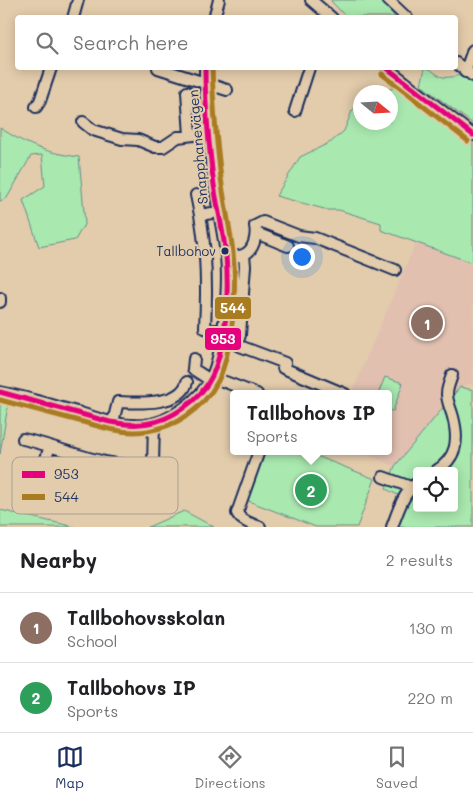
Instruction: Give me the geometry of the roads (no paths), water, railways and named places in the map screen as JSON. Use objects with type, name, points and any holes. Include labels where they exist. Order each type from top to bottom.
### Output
[{"type":"street","points":[[74,15],[78,0]]},
{"type":"street","points":[[215,15],[219,0]]},
{"type":"street","points":[[311,0],[328,15]]},
{"type":"street","points":[[388,0],[404,15]]},
{"type":"street","points":[[469,74],[473,50]]},
{"type":"street","points":[[458,65],[469,74]]},
{"type":"street","points":[[36,108],[50,70]]},
{"type":"street","points":[[164,70],[227,90]]},
{"type":"street","name":"Snapphanevägen","points":[[0,392],[112,422],[144,425],[169,417],[187,407],[197,398],[211,378],[222,335],[226,287],[226,257],[218,212],[209,133],[205,70]]},
{"type":"street","points":[[295,112],[308,70]]},
{"type":"street","points":[[390,70],[473,135]]},
{"type":"street","points":[[187,92],[190,135]]},
{"type":"street","points":[[83,122],[93,130],[122,139],[138,140],[155,147],[163,147],[178,137],[209,133]]},
{"type":"street","points":[[196,196],[205,242],[207,279],[206,328],[222,335],[237,345],[285,363],[283,368],[335,390]]},
{"type":"street","points":[[200,215],[218,212]]},
{"type":"street","points":[[226,257],[244,255],[252,247],[256,233],[255,226],[263,222],[299,236],[315,238],[340,251],[395,270]]},
{"type":"street","points":[[256,233],[288,246]]},
{"type":"street","points":[[237,345],[240,335],[245,266],[244,255]]},
{"type":"street","points":[[194,358],[193,369],[211,378],[246,390]]},
{"type":"street","points":[[442,467],[450,459],[455,446],[453,418],[447,396],[452,376]]},
{"type":"street","points":[[112,422],[118,402],[147,403],[166,399],[184,390],[187,382]]},
{"type":"street","points":[[153,457],[154,423]]},
{"type":"street","points":[[23,439],[88,457]]},
{"type":"street","points":[[46,457],[50,446]]},
{"type":"street","points":[[258,455],[237,512],[239,517],[246,522],[260,527]]},
{"type":"street","points":[[383,477],[413,485]]},
{"type":"street","points":[[392,527],[400,506],[413,486]]},
{"type":"place","name":"Tallbohov","points":[[225,251]]},
{"type":"place","name":"Tallbohovsskolan","points":[[427,323]]},
{"type":"place","name":"Tallbohovs IP","points":[[311,490]]}]
